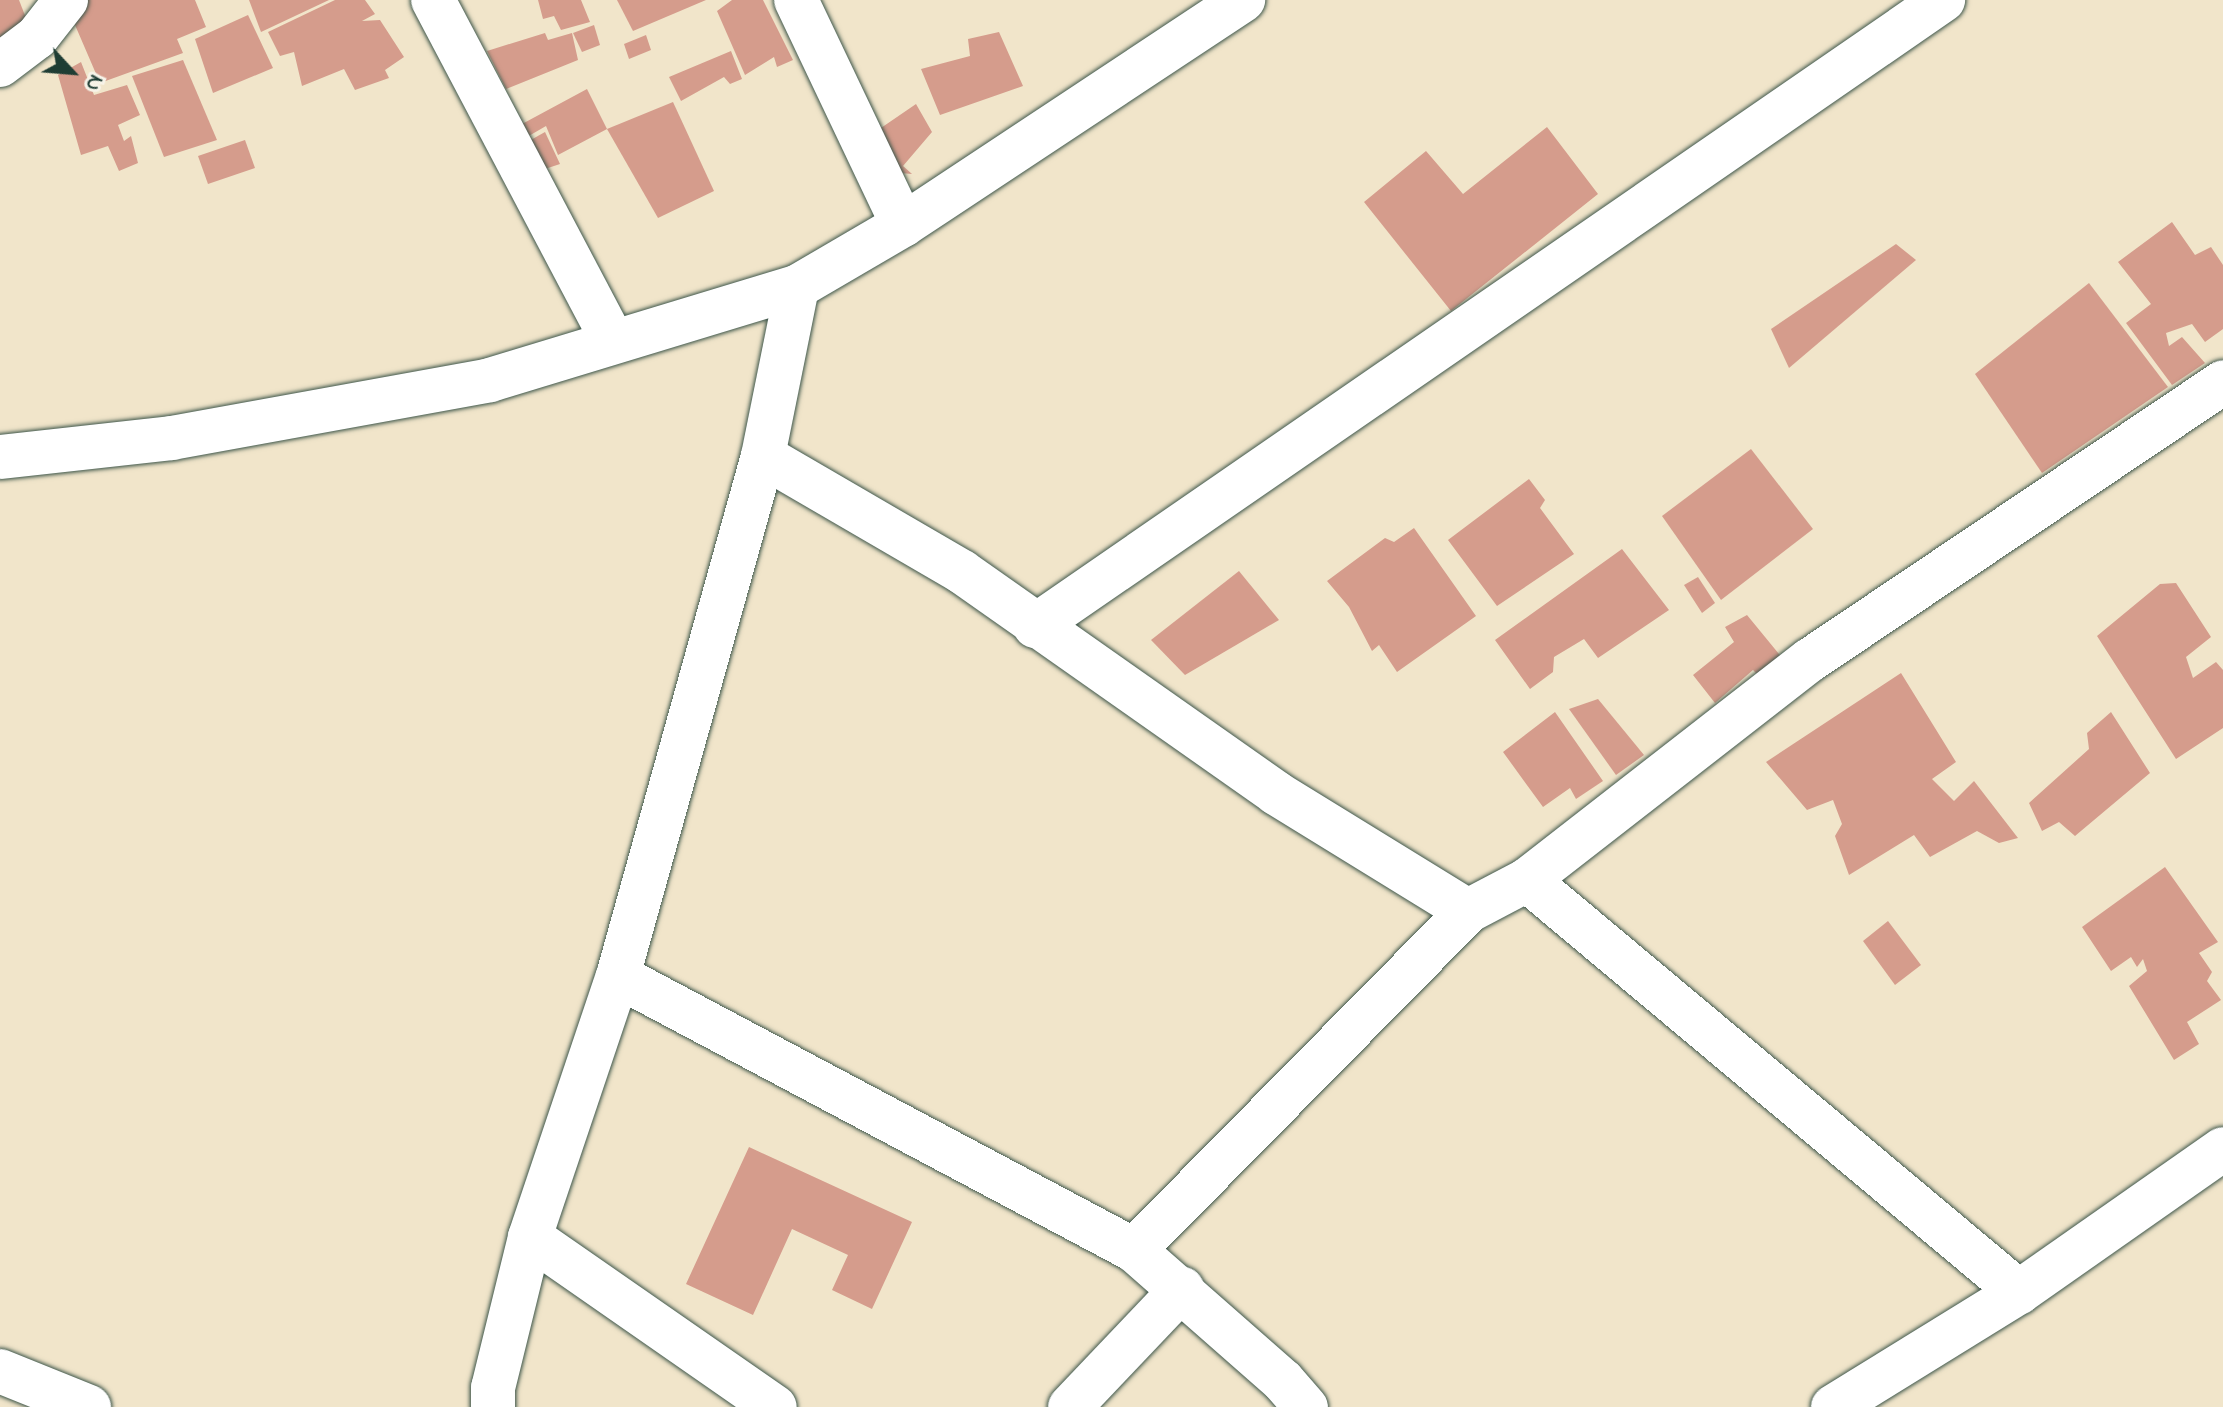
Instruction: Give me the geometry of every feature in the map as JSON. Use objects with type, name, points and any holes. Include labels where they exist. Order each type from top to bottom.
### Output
[{"type":"street","points":[[0,65],[37,37],[66,0]]},
{"type":"street","points":[[433,0],[612,339]]},
{"type":"street","points":[[796,0],[903,225]]},
{"type":"street","points":[[1035,626],[1943,0]]},
{"type":"street","points":[[0,457],[172,438],[490,380],[612,339],[797,287],[903,225],[1228,5]]},
{"type":"street","points":[[493,1407],[493,1388],[530,1237],[618,976],[763,456],[797,287]]},
{"type":"street","points":[[1134,1250],[1468,911],[1527,880],[1810,660],[2223,382]]},
{"type":"street","points":[[763,456],[915,541],[1276,793],[1468,911]]},
{"type":"street","points":[[1527,880],[2019,1292]]},
{"type":"street","points":[[618,976],[1134,1250],[1182,1289],[1306,1407]]},
{"type":"street","points":[[1833,1407],[2019,1292],[2223,1149]]},
{"type":"street","points":[[530,1237],[775,1407]]},
{"type":"street","points":[[1070,1407],[1182,1289]]},
{"type":"street","points":[[0,1371],[89,1407]]},
{"type":"building","points":[[0,0],[19,0],[31,31],[0,43]]},
{"type":"building","points":[[79,0],[195,0],[206,27],[177,39],[183,53],[100,83],[72,18]]},
{"type":"building","points":[[249,0],[329,0],[261,32]]},
{"type":"building","points":[[335,0],[365,0],[375,14],[362,21],[380,20],[404,57],[385,70],[389,78],[355,90],[344,69],[302,86],[294,52],[280,56],[268,32]]},
{"type":"building","points":[[538,0],[581,0],[590,22],[561,30],[554,16],[543,19]]},
{"type":"building","points":[[617,0],[706,0],[633,31]]},
{"type":"building","points":[[732,0],[763,0],[793,60],[777,67],[774,57],[745,75],[717,11]]},
{"type":"building","points":[[248,15],[273,68],[213,93],[195,39]]},
{"type":"building","points":[[594,25],[600,45],[582,52],[573,33]]},
{"type":"building","points":[[999,32],[1023,86],[940,115],[921,69],[970,56],[968,39]]},
{"type":"building","points":[[545,33],[548,40],[572,33],[578,60],[506,89],[487,51]]},
{"type":"building","points":[[646,35],[651,50],[629,59],[624,44]]},
{"type":"building","points":[[731,51],[742,79],[730,84],[724,77],[681,101],[669,77]]},
{"type":"building","points":[[183,60],[217,140],[164,157],[132,76]]},
{"type":"building","points":[[81,62],[94,95],[127,85],[140,115],[118,125],[124,141],[131,136],[138,163],[119,171],[108,146],[81,155],[58,75]]},
{"type":"building","points":[[587,89],[607,129],[558,155],[546,126],[527,137],[522,124]]},
{"type":"building","points":[[673,102],[714,191],[658,218],[607,129]]},
{"type":"building","points":[[916,104],[932,132],[903,166],[912,174],[888,172],[878,130]]},
{"type":"building","points":[[1547,127],[1598,194],[1451,311],[1364,202],[1426,151],[1463,194]]},
{"type":"building","points":[[545,132],[560,164],[533,173],[520,146]]},
{"type":"building","points":[[245,140],[255,168],[208,184],[198,156]]},
{"type":"building","points":[[2172,222],[2195,255],[2211,247],[2223,265],[2223,329],[2205,342],[2192,324],[2166,333],[2169,346],[2182,337],[2205,363],[2172,385],[2126,323],[2151,304],[2118,262]]},
{"type":"building","points":[[1896,244],[1916,260],[1789,368],[1771,329]]},
{"type":"building","points":[[2089,283],[2168,387],[2042,473],[1975,374]]},
{"type":"building","points":[[1751,449],[1813,529],[1721,600],[1662,516]]},
{"type":"building","points":[[1529,479],[1545,500],[1540,508],[1574,554],[1497,606],[1448,540]]},
{"type":"building","points":[[1414,528],[1476,616],[1397,672],[1379,645],[1372,651],[1349,607],[1327,581],[1385,538],[1394,542]]},
{"type":"building","points":[[1622,549],[1669,610],[1598,658],[1584,639],[1554,657],[1553,672],[1530,689],[1495,640]]},
{"type":"building","points":[[1239,571],[1279,620],[1185,675],[1151,640]]},
{"type":"building","points":[[1698,577],[1715,603],[1702,613],[1684,585]]},
{"type":"building","points":[[2176,583],[2211,637],[2186,657],[2193,678],[2216,662],[2223,670],[2223,728],[2176,759],[2097,636],[2160,584]]},
{"type":"building","points":[[1747,615],[1783,659],[1758,675],[1753,670],[1715,703],[1693,675],[1734,642],[1725,627]]},
{"type":"building","points":[[1901,673],[1956,762],[1932,779],[1954,801],[1974,781],[2018,838],[1999,843],[1977,831],[1930,857],[1914,835],[1849,875],[1835,836],[1842,824],[1833,800],[1807,810],[1766,762]]},
{"type":"building","points":[[1598,699],[1644,755],[1616,775],[1569,709]]},
{"type":"building","points":[[1555,712],[1603,781],[1576,799],[1570,788],[1543,807],[1503,752]]},
{"type":"building","points":[[2111,712],[2150,773],[2075,836],[2059,822],[2042,831],[2029,803],[2089,749],[2087,733]]},
{"type":"building","points":[[2165,867],[2218,942],[2199,953],[2212,972],[2207,981],[2221,1000],[2187,1022],[2199,1044],[2174,1060],[2129,986],[2147,971],[2143,959],[2137,967],[2131,957],[2111,971],[2082,927]]},
{"type":"building","points":[[1888,921],[1921,965],[1895,985],[1863,941]]},
{"type":"building","points":[[749,1147],[912,1222],[872,1309],[832,1290],[848,1255],[792,1229],[753,1315],[686,1284]]}]
